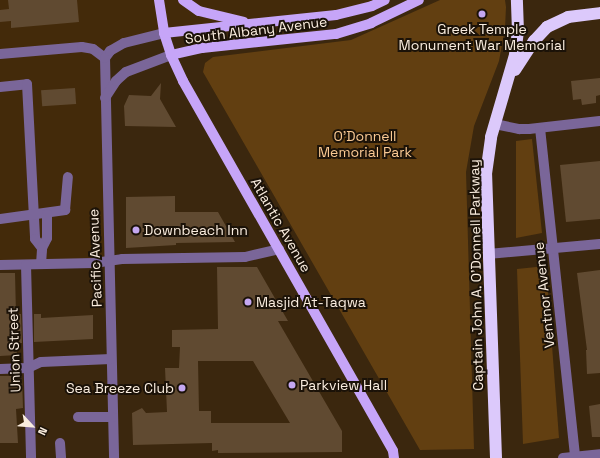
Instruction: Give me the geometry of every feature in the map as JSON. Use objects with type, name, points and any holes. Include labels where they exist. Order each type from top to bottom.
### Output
[{"type":"highway","name":"Captain John A. O'Donnell Parkway","points":[[496,458],[488,254],[487,162],[495,124],[509,80],[518,38],[517,0]]},
{"type":"highway","points":[[509,80],[534,41],[547,27],[568,17],[600,13]]},
{"type":"main road","name":"Atlantic Avenue","points":[[159,0],[164,33],[171,55],[183,81],[393,451],[394,458]]},
{"type":"main road","points":[[183,0],[199,11],[251,24]]},
{"type":"main road","name":"South Albany Avenue","points":[[164,33],[336,15],[372,6],[385,0]]},
{"type":"main road","name":"South Albany Avenue","points":[[171,55],[202,48],[336,34],[371,23],[419,0]]},
{"type":"street","name":"South Albany Avenue","points":[[105,58],[110,51],[124,43],[164,33]]},
{"type":"street","points":[[0,54],[82,47],[93,49],[105,58]]},
{"type":"street","name":"South Albany Avenue","points":[[105,98],[116,81],[126,72],[171,55]]},
{"type":"street","name":"Pacific Avenue","points":[[105,58],[114,458]]},
{"type":"street","points":[[0,87],[27,84],[35,239],[42,248]]},
{"type":"street","points":[[495,124],[519,129],[600,122]]},
{"type":"street","name":"Ventnor Avenue","points":[[540,128],[575,457]]},
{"type":"street","points":[[0,219],[33,216],[65,210],[68,177]]},
{"type":"street","points":[[41,264],[42,248],[47,238],[47,214]]},
{"type":"street","points":[[488,254],[600,244]]},
{"type":"street","points":[[0,265],[94,263],[122,259],[245,257],[279,250]]},
{"type":"street","name":"Union Street","points":[[26,265],[31,458]]},
{"type":"street","points":[[0,369],[28,368],[41,362],[112,360]]},
{"type":"street","points":[[78,417],[113,417]]},
{"type":"street","points":[[60,443],[61,458]]},
{"type":"street","points":[[563,458],[600,454]]},
{"type":"shaded area","points":[[0,0],[385,0],[372,6],[143,37],[105,58],[109,260],[0,265]]},
{"type":"green space","name":"O'Donnell Memorial Park","points":[[440,0],[505,0],[506,7],[505,28],[499,61],[474,126],[466,172],[474,449],[420,450],[203,72],[205,63],[213,57],[351,40]]},
{"type":"green space","points":[[532,139],[542,233],[516,238],[516,141]]},
{"type":"green space","points":[[546,266],[559,438],[523,444],[517,269]]},
{"type":"building","points":[[8,0],[77,0],[79,22],[11,28],[11,21],[0,22],[0,10],[9,9]]},
{"type":"building","points":[[600,78],[600,95],[596,96],[596,103],[582,105],[581,99],[573,100],[571,81]]},
{"type":"building","points":[[161,83],[160,99],[176,127],[125,126],[124,106],[129,95],[151,96]]},
{"type":"building","points":[[75,88],[76,104],[42,106],[41,90]]},
{"type":"building","points":[[600,161],[600,219],[566,222],[560,165]]},
{"type":"building","points":[[175,196],[175,212],[218,212],[235,242],[176,243],[176,245],[126,248],[126,197]]},
{"type":"building","points":[[217,267],[257,267],[288,321],[278,321],[342,431],[342,452],[218,453],[218,450],[212,451],[212,443],[133,445],[132,413],[142,408],[146,413],[167,412],[165,368],[179,368],[180,347],[172,347],[172,330],[218,329]],"holes":[[[198,361],[253,361],[290,423],[211,423],[211,411],[199,411]]]},
{"type":"building","points":[[600,270],[600,373],[587,374],[587,350],[577,273]]},
{"type":"building","points":[[0,273],[15,273],[16,314],[21,314],[22,343],[16,343],[17,355],[0,356]]},
{"type":"building","points":[[34,314],[41,314],[41,318],[93,315],[93,339],[34,342]]},
{"type":"building","points":[[0,376],[22,376],[23,408],[16,409],[18,443],[0,443]]},
{"type":"building","points":[[600,404],[600,437],[592,437],[589,406]]},
{"type":"place","name":"Greek Temple Monument War Memorial","points":[[482,14]]},
{"type":"place","name":"Downbeach Inn","points":[[136,230]]},
{"type":"place","name":"Masjid At-Taqwa","points":[[248,302]]},
{"type":"place","name":"Parkview Hall","points":[[292,385]]},
{"type":"place","name":"Sea Breeze Club","points":[[182,388]]}]
